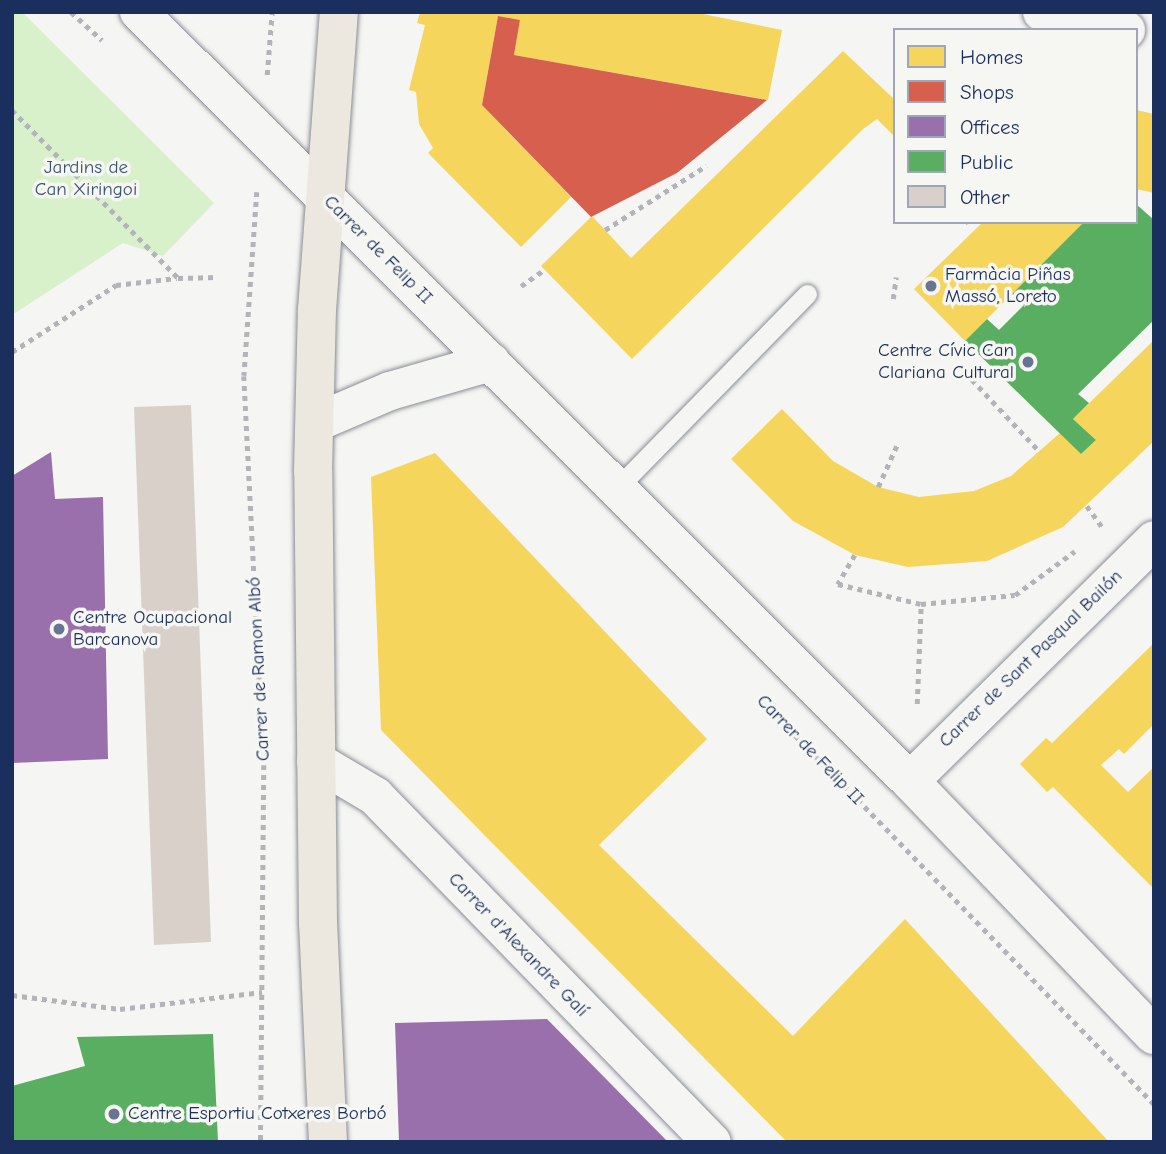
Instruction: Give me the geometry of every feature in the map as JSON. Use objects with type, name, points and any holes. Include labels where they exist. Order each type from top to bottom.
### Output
[{"type":"main road","points":[[328,1142],[316,761],[314,423],[324,197],[339,12]]},
{"type":"street","name":"Carrer de Felip II","points":[[139,12],[910,781],[1154,1035]]},
{"type":"street","points":[[1042,12],[1117,28]]},
{"type":"street","points":[[314,423],[390,391],[491,362]]},
{"type":"street","name":"Carrer de Sant Pasqual Bailón","points":[[910,781],[1154,540]]},
{"type":"street","name":"Carrer d'Alexandre Galí","points":[[316,761],[375,796],[712,1142]]},
{"type":"lane","points":[[616,489],[807,294]]},
{"type":"path","points":[[270,39],[272,12]]},
{"type":"path","points":[[12,110],[178,278]]},
{"type":"path","points":[[605,230],[706,166]]},
{"type":"path","name":"Carrer de Ramon Albó","points":[[257,198],[244,376],[264,765],[261,1142]]},
{"type":"path","points":[[521,286],[544,270]]},
{"type":"path","points":[[893,299],[896,276]]},
{"type":"path","points":[[12,352],[116,285],[178,278],[218,277]]},
{"type":"path","points":[[965,372],[1040,452]]},
{"type":"path","points":[[878,487],[897,445]]},
{"type":"path","points":[[1087,506],[1104,530],[1093,538]]},
{"type":"path","points":[[855,555],[838,584],[921,604],[1015,595],[1082,547]]},
{"type":"path","points":[[917,704],[921,604]]},
{"type":"path","name":"Carrer de Felip II","points":[[784,723],[1154,1104]]},
{"type":"path","points":[[12,995],[120,1009],[262,992]]},
{"type":"green space","name":"Jardins de Can Xiringoi","points":[[12,12],[22,12],[214,203],[163,256],[123,243],[12,315]]},
{"type":"building: Homes","points":[[420,12],[693,12],[782,30],[768,100],[514,55],[520,20],[498,16],[482,105],[571,197],[521,247],[428,153],[433,148],[419,124],[416,92],[409,90],[425,25],[417,23]]},
{"type":"building: Homes","points":[[843,51],[893,98],[893,135],[877,119],[863,129],[632,359],[541,266],[592,216],[631,258]]},
{"type":"building: Homes","points":[[1138,110],[1154,114],[1154,193],[1138,189]]},
{"type":"building: Homes","points":[[981,224],[1082,224],[965,341],[914,289]]},
{"type":"building: Homes","points":[[1154,340],[1154,441],[1063,527],[987,561],[908,567],[855,555],[793,521],[731,459],[782,409],[833,461],[878,487],[919,497],[974,491],[1011,476],[1060,433],[1081,454],[1096,440],[1073,419]]},
{"type":"building: Homes","points":[[435,453],[707,739],[599,845],[793,1036],[905,919],[1109,1142],[787,1142],[381,730],[371,477]]},
{"type":"building: Homes","points":[[1154,643],[1154,724],[1124,754],[1119,749],[1101,765],[1128,792],[1154,767],[1154,889],[1053,787],[1047,792],[1020,764],[1046,738],[1052,743]]},
{"type":"building: Shops","points":[[498,16],[520,20],[514,55],[767,100],[677,173],[591,217],[482,105]]},
{"type":"building: Offices","name":"Centre Ocupacional Barcanova","points":[[51,452],[55,499],[103,497],[108,759],[12,763],[12,476]]},
{"type":"building: Offices","points":[[547,1019],[668,1142],[399,1142],[395,1023]]},
{"type":"building: Public","points":[[1138,206],[1154,220],[1154,320],[1078,394],[1089,403],[1073,419],[1096,440],[1081,454],[965,341],[987,319],[999,330],[1024,305],[1012,294],[1082,224],[1138,224]]},
{"type":"building: Public","name":"Centre Esportiu Cotxeres Borbó","points":[[213,1034],[218,1142],[12,1142],[12,1086],[85,1066],[77,1037]]},
{"type":"building: Other","points":[[191,405],[211,942],[154,945],[134,407]]},
{"type":"place","name":"Farmàcia Piñas Massó, Loreto","points":[[931,286]]},
{"type":"place","name":"Centre Cívic Can Clariana Cultural","points":[[1028,362]]},
{"type":"place","name":"Centre Ocupacional Barcanova","points":[[59,629]]},
{"type":"place","name":"Centre Esportiu Cotxeres Borbó","points":[[114,1114]]}]
